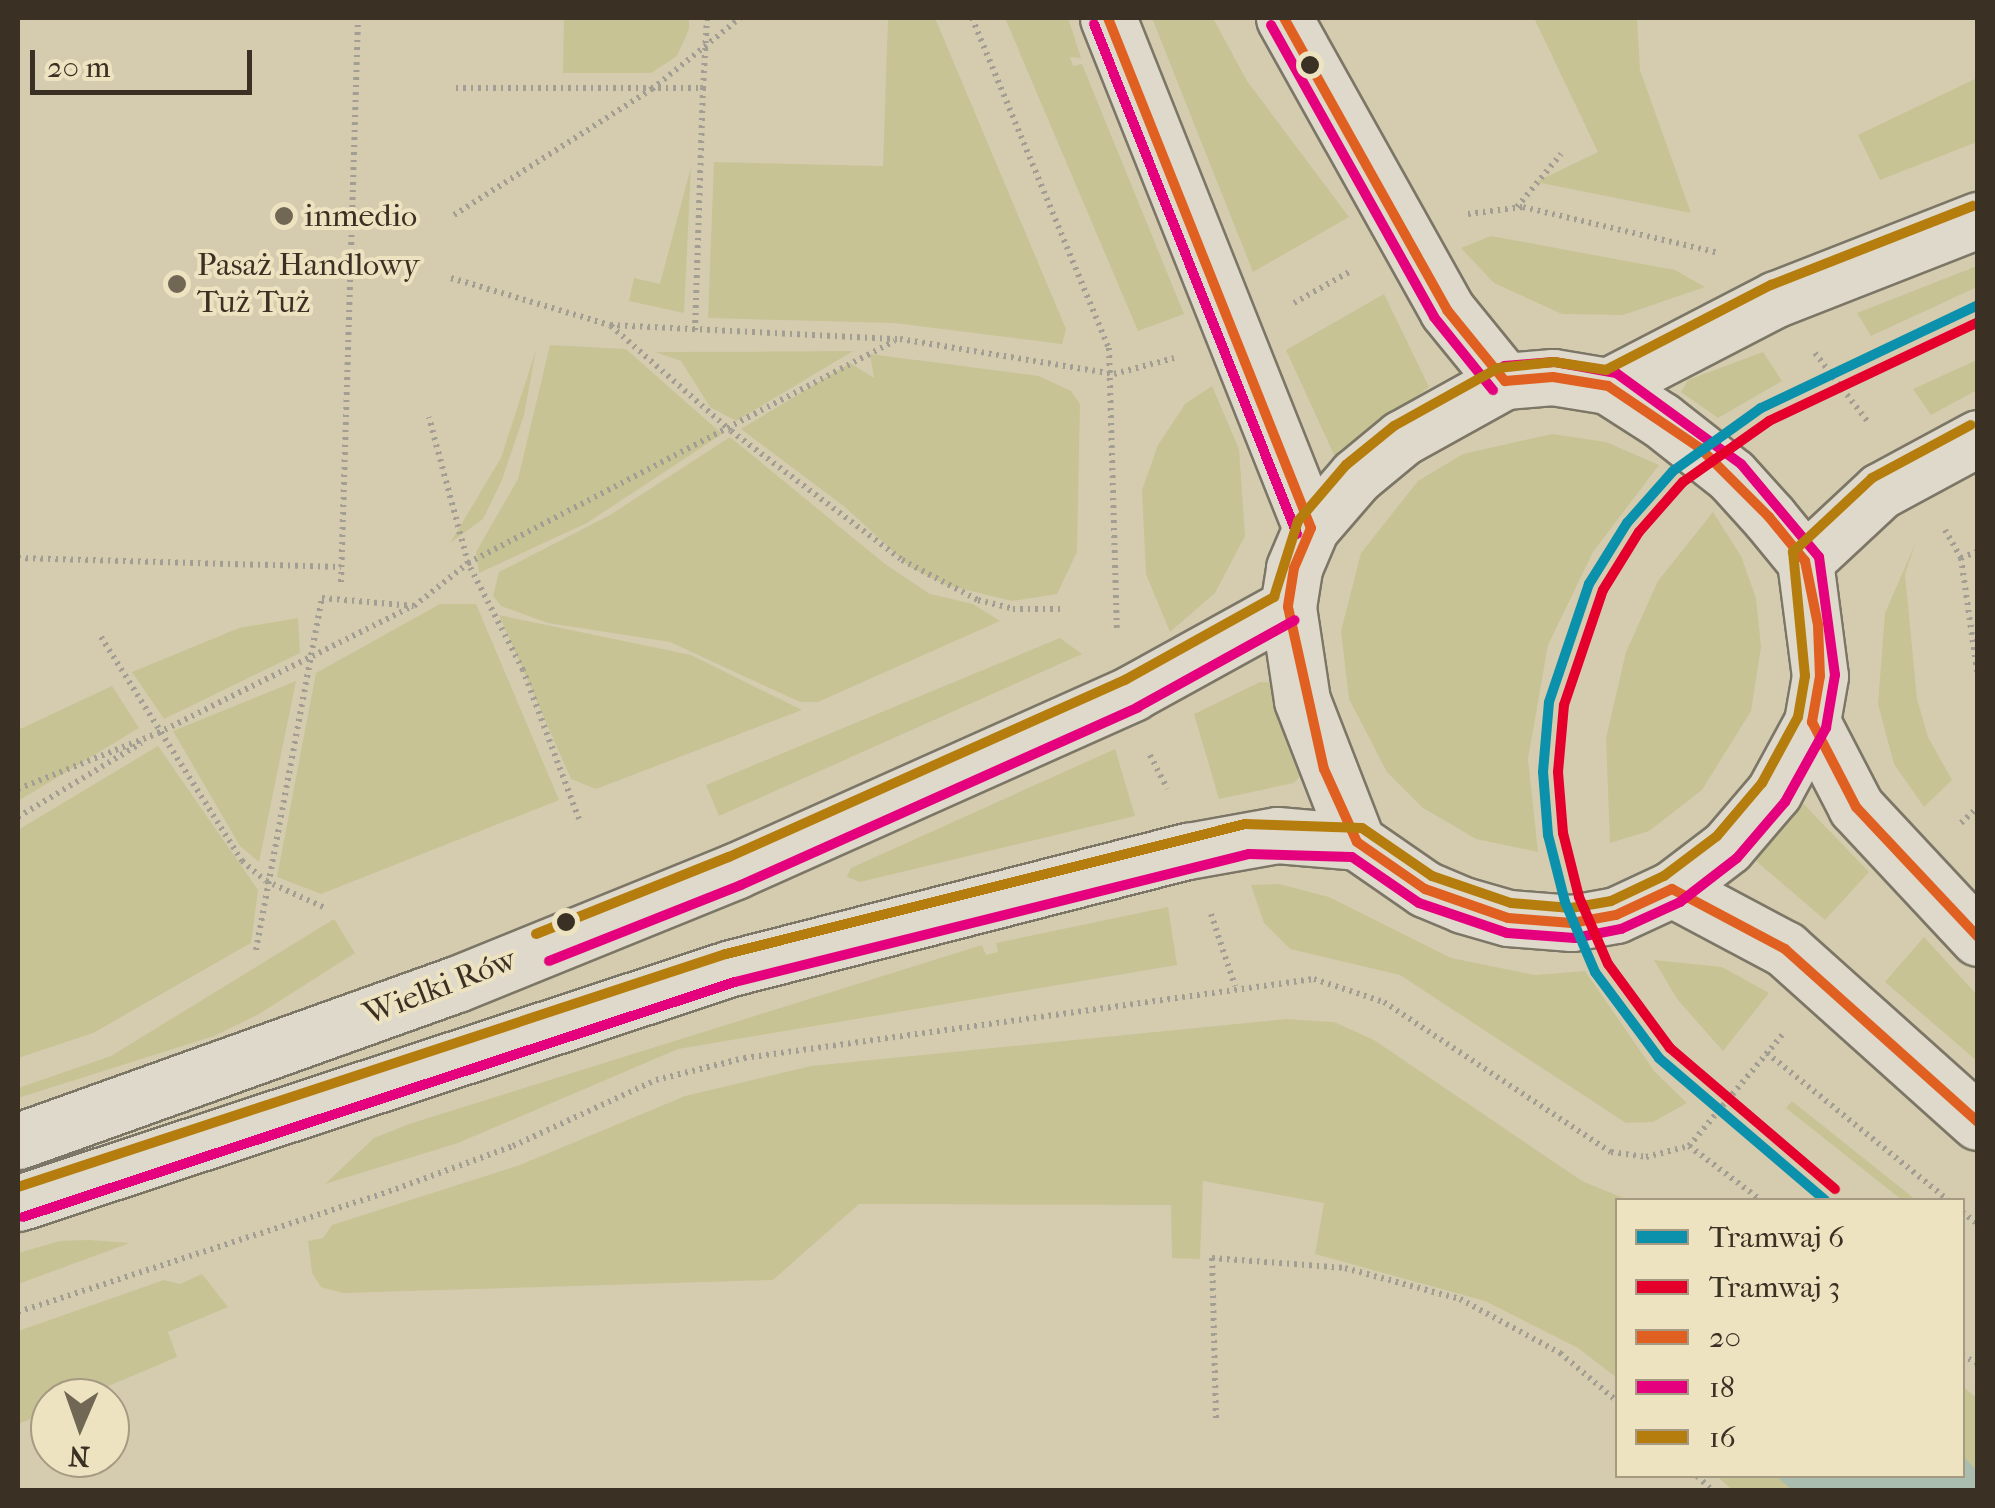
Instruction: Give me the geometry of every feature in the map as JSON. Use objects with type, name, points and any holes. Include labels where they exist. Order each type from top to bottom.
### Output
[{"type":"street","points":[[1108,18],[1311,528]]},
{"type":"street","points":[[1284,18],[1448,310],[1506,381]]},
{"type":"street","points":[[1608,386],[1776,299],[1978,220]]},
{"type":"street","points":[[18,1204],[732,968],[1208,847],[1278,836],[1357,842],[1425,889],[1508,918],[1572,922],[1616,916],[1672,889],[1727,848],[1774,792],[1812,722],[1820,676],[1818,625],[1804,562],[1710,456],[1608,386],[1553,377],[1506,381],[1402,438],[1356,476],[1311,528],[1294,568],[1288,607],[1302,700],[1357,842]]},
{"type":"street","points":[[1804,562],[1880,491],[1978,438]]},
{"type":"street","name":"Wielki Rów","points":[[18,1141],[458,984],[736,871],[1132,693],[1288,607]]},
{"type":"street","points":[[1812,722],[1856,807],[1978,938]]},
{"type":"street","points":[[1672,889],[1785,948],[1978,1122]]},
{"type":"path","points":[[341,582],[358,18]]},
{"type":"path","points":[[695,333],[708,18]]},
{"type":"path","points":[[454,214],[652,89],[740,18]]},
{"type":"path","points":[[972,18],[1102,322],[1114,374],[1111,588],[1118,637]]},
{"type":"path","points":[[456,88],[703,88]]},
{"type":"path","points":[[1518,207],[1561,154]]},
{"type":"path","points":[[1460,218],[1518,207],[1730,254]]},
{"type":"path","points":[[1288,307],[1354,270]]},
{"type":"path","points":[[451,278],[610,325],[695,333],[900,339],[1114,374],[1187,354]]},
{"type":"path","points":[[610,325],[732,431],[918,568],[1014,610],[1065,609]]},
{"type":"path","points":[[18,789],[158,733],[414,606],[468,563],[732,431],[858,356],[900,339]]},
{"type":"path","points":[[1810,347],[1880,436]]},
{"type":"path","points":[[429,417],[468,563],[523,670],[579,818]]},
{"type":"path","points":[[1938,518],[1961,558],[1978,678]]},
{"type":"path","points":[[1961,558],[1978,551]]},
{"type":"path","points":[[18,558],[341,568]]},
{"type":"path","points":[[256,950],[322,598],[414,606]]},
{"type":"path","points":[[102,637],[158,733],[242,861],[266,881],[324,908]]},
{"type":"path","points":[[18,817],[158,733]]},
{"type":"path","points":[[1142,738],[1170,797]]},
{"type":"path","points":[[1208,907],[1235,986]]},
{"type":"path","points":[[18,1312],[396,1189],[513,1146],[605,1100],[703,1067],[1235,986],[1314,979],[1349,986],[1406,1014],[1612,1152],[1646,1157],[1689,1146],[1787,1028]]},
{"type":"path","points":[[1766,1053],[1946,1198]]},
{"type":"path","points":[[1689,1146],[1757,1198]]},
{"type":"path","points":[[1216,1418],[1212,1258],[1345,1268],[1460,1299],[1560,1353],[1615,1399]]},
{"type":"shaded area","points":[[564,18],[689,18],[689,29],[677,56],[651,73],[563,73]]},
{"type":"shaded area","points":[[888,18],[935,18],[1066,329],[1062,344],[894,323],[708,318],[714,162],[883,166]]},
{"type":"shaded area","points":[[1005,18],[1068,18],[1081,58],[1070,57],[1073,66],[1082,64],[1184,314],[1138,331]]},
{"type":"shaded area","points":[[1152,18],[1213,18],[1247,81],[1349,217],[1253,272]]},
{"type":"shaded area","points":[[1534,18],[1637,18],[1640,70],[1691,213],[1536,182],[1598,152]]},
{"type":"shaded area","points":[[1977,78],[1977,142],[1880,180],[1858,135]]},
{"type":"shaded area","points":[[691,167],[684,313],[629,301],[634,278],[660,284]]},
{"type":"shaded area","points":[[1491,236],[1675,270],[1705,287],[1623,315],[1562,314],[1494,283],[1461,248]]},
{"type":"shaded area","points":[[1977,266],[1977,287],[1871,336],[1857,313]]},
{"type":"shaded area","points":[[1384,294],[1429,387],[1335,457],[1286,350]]},
{"type":"shaded area","points":[[550,345],[626,349],[722,434],[587,523],[479,573],[476,552],[518,479]]},
{"type":"shaded area","points":[[536,350],[524,415],[502,480],[483,519],[450,543],[501,458]]},
{"type":"shaded area","points":[[853,351],[736,421],[710,407],[681,361],[655,352]]},
{"type":"shaded area","points":[[1763,352],[1782,381],[1718,418],[1681,392],[1688,380]]},
{"type":"shaded area","points":[[870,354],[1039,376],[1071,391],[1080,404],[1077,552],[1057,594],[1012,601],[946,585],[910,567],[845,507],[741,429],[850,363],[874,378]]},
{"type":"shaded area","points":[[1977,360],[1977,390],[1931,415],[1913,389]]},
{"type":"shaded area","points":[[1212,386],[1239,449],[1245,536],[1215,593],[1170,632],[1146,574],[1142,490],[1158,445],[1185,404]]},
{"type":"shaded area","points":[[1552,434],[1606,442],[1659,465],[1593,552],[1548,645],[1528,759],[1538,852],[1476,839],[1423,808],[1387,772],[1349,699],[1341,631],[1361,553],[1418,481],[1463,454]]},
{"type":"shaded area","points":[[730,437],[885,564],[930,594],[973,604],[1000,621],[818,702],[800,702],[670,642],[548,623],[501,606],[493,596],[499,572],[610,515]]},
{"type":"shaded area","points":[[1713,512],[1741,556],[1756,598],[1761,647],[1751,711],[1702,790],[1649,831],[1610,843],[1606,738],[1626,652],[1658,581]]},
{"type":"shaded area","points":[[1916,542],[1905,574],[1917,699],[1928,737],[1952,780],[1924,807],[1894,764],[1878,704],[1885,613]]},
{"type":"shaded area","points":[[440,604],[476,604],[559,800],[321,894],[277,877],[316,673]]},
{"type":"shaded area","points":[[499,615],[691,655],[802,710],[596,789],[571,779]]},
{"type":"shaded area","points":[[298,618],[300,653],[164,719],[132,672],[239,628]]},
{"type":"shaded area","points":[[1060,638],[1082,654],[719,816],[706,785]]},
{"type":"shaded area","points":[[296,681],[259,862],[240,846],[173,731]]},
{"type":"shaded area","points":[[1260,682],[1274,683],[1302,774],[1294,783],[1219,799],[1194,714]]},
{"type":"shaded area","points":[[112,686],[139,728],[18,801],[18,730]]},
{"type":"shaded area","points":[[158,746],[258,890],[251,943],[93,1033],[18,1058],[18,830]]},
{"type":"shaded area","points":[[1115,749],[1135,816],[860,882],[847,877],[851,868]]},
{"type":"shaded area","points":[[1795,795],[1869,872],[1825,920],[1742,849]]},
{"type":"shaded area","points":[[1279,884],[1329,897],[1451,958],[1535,975],[1585,971],[1655,1072],[1687,1103],[1653,1122],[1626,1123],[1400,975],[1290,949],[1264,923],[1251,885]]},
{"type":"shaded area","points":[[1168,907],[1177,965],[678,1049],[458,1143],[325,1184],[374,1138],[409,1124],[982,945],[986,955],[998,952],[996,943]]},
{"type":"shaded area","points":[[334,919],[355,953],[259,1014],[214,1036],[18,1098],[18,1088],[111,1056]]},
{"type":"shaded area","points":[[1924,937],[1977,995],[1977,1061],[1885,982]]},
{"type":"shaded area","points":[[1654,960],[1722,967],[1769,993],[1723,1051],[1677,999]]},
{"type":"shaded area","points":[[1286,1019],[1334,1022],[1374,1040],[1582,1181],[1623,1198],[1615,1198],[1615,1376],[1578,1348],[1485,1301],[1315,1254],[1324,1203],[1203,1181],[1200,1259],[1172,1258],[1171,1205],[859,1204],[773,1280],[343,1293],[321,1287],[312,1273],[308,1241],[323,1238],[332,1225],[520,1165],[685,1096],[811,1066]]},
{"type":"shaded area","points":[[1792,1101],[1913,1198],[1899,1198],[1786,1108]]},
{"type":"shaded area","points":[[60,1241],[130,1243],[18,1284],[18,1253]]},
{"type":"shaded area","points":[[202,1274],[228,1307],[168,1332],[177,1357],[127,1378],[30,1378],[30,1419],[18,1424],[18,1331],[164,1280],[180,1284]]},
{"type":"shaded area","points":[[1965,1389],[1977,1398],[1977,1490],[1732,1490],[1719,1478],[1965,1478]]},
{"type":"shaded area","points":[[1965,1458],[1977,1471],[1977,1490],[1792,1490],[1778,1478],[1965,1478]]},
{"type":"tram line","name":"6","points":[[1823,1198],[1659,1058],[1595,972],[1565,902],[1548,835],[1543,772],[1549,702],[1589,584],[1627,523],[1673,471],[1761,408],[1978,305]]},
{"type":"tram line","name":"3","points":[[1835,1189],[1670,1048],[1608,964],[1579,897],[1563,833],[1558,772],[1564,705],[1603,590],[1639,532],[1683,482],[1769,421],[1978,322]]},
{"type":"transit line","name":"20","points":[[1108,18],[1311,528]]},
{"type":"transit line","name":"20","points":[[1284,18],[1447,310],[1505,381]]},
{"type":"transit line","name":"18","points":[[1094,24],[1297,534]]},
{"type":"transit line","name":"18","points":[[1271,25],[1434,317],[1493,390]]},
{"type":"transit line","name":"16","points":[[536,934],[729,857],[1125,680],[1274,597],[1298,521],[1346,465],[1394,426],[1498,368],[1554,362],[1606,370],[1771,285],[1973,206]]},
{"type":"transit line","name":"18","points":[[23,1217],[735,982],[1249,854],[1352,857],[1419,903],[1507,933],[1575,938],[1621,929],[1680,902],[1737,858],[1785,802],[1826,728],[1835,675],[1819,557],[1741,464],[1616,373],[1554,362],[1504,366]]},
{"type":"transit line","name":"20","points":[[1505,381],[1553,377],[1608,386],[1700,448],[1769,517],[1805,561],[1818,625],[1820,676],[1812,722]]},
{"type":"transit line","name":"16","points":[[18,1187],[726,954],[1245,824],[1362,828],[1432,876],[1511,903],[1571,908],[1611,901],[1664,876],[1717,836],[1762,783],[1798,717],[1805,676],[1793,552],[1872,478],[1971,425]]},
{"type":"transit line","name":"20","points":[[1311,528],[1294,568],[1288,607],[1324,769],[1357,842],[1425,889],[1508,918],[1572,923],[1616,915],[1672,889]]},
{"type":"transit line","name":"18","points":[[549,961],[741,885],[1138,707],[1295,620]]},
{"type":"transit line","name":"20","points":[[1812,722],[1856,807],[1978,937]]},
{"type":"transit line","name":"20","points":[[1672,889],[1785,949],[1978,1122]]},
{"type":"place","name":"inmedio","points":[[284,216]]},
{"type":"place","name":"Pasaż Handlowy Tuż Tuż","points":[[177,284]]}]
